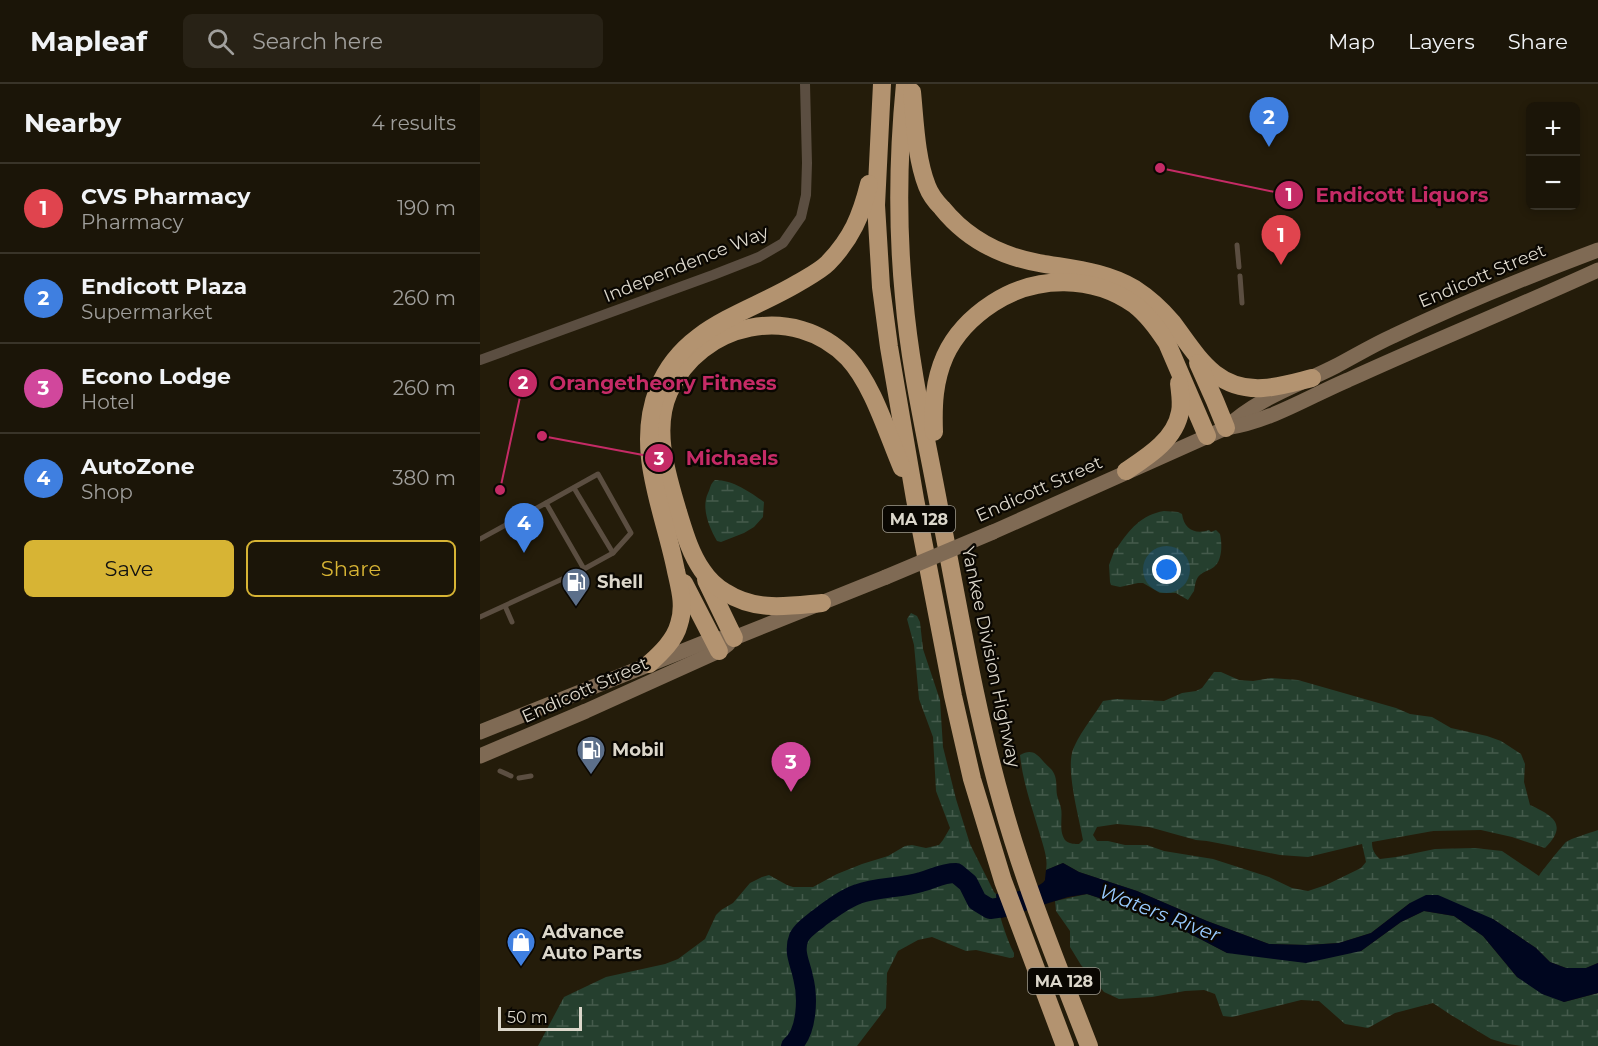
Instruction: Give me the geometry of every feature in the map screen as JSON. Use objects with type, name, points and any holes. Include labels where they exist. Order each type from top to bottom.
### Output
[{"type":"highway","name":"MA 128","points":[[882,84],[876,205],[881,286],[915,499],[964,746],[978,800],[1003,881],[1065,1046]]},
{"type":"highway","name":"Yankee Division Highway","points":[[905,84],[900,133],[898,196],[904,297],[919,400],[936,491],[983,730],[1002,804],[1024,874],[1089,1046]]},
{"type":"highway","points":[[911,84],[918,147],[927,187],[960,228],[990,248],[1024,261],[1105,275],[1148,297],[1171,321],[1205,365],[1217,376],[1230,383],[1261,388],[1312,378]]},
{"type":"highway","points":[[650,664],[678,627],[682,613],[682,599],[675,563],[655,490],[649,453],[649,423],[652,406],[666,371],[689,343],[707,330],[789,288],[826,264],[848,239],[858,222],[878,150]]},
{"type":"highway","points":[[936,491],[933,406],[936,381],[945,355],[953,340],[981,311],[1004,296],[1038,284],[1060,282],[1085,284],[1107,291],[1135,305],[1159,331],[1172,355],[1207,436]]},
{"type":"highway","points":[[734,638],[684,531],[663,449],[663,415],[669,392],[691,359],[720,337],[753,326],[799,330],[832,344],[847,357],[867,385],[915,499]]},
{"type":"highway","points":[[1190,347],[1226,428]]},
{"type":"highway","points":[[1126,471],[1154,452],[1172,432],[1177,421],[1180,412],[1180,398],[1172,355]]},
{"type":"highway","points":[[675,563],[716,645]]},
{"type":"highway","points":[[702,570],[714,584],[749,604],[779,606],[822,603]]},
{"type":"main road","name":"Endicott Street","points":[[1226,428],[1253,406],[1420,323],[1598,250]]},
{"type":"main road","name":"Endicott Street","points":[[480,732],[650,664],[716,645],[886,577],[1226,428],[1259,421],[1598,270]]},
{"type":"main road","name":"Endicott Street","points":[[480,756],[595,707],[716,645]]},
{"type":"street","name":"Independence Way","points":[[480,360],[759,257],[783,243],[801,217],[806,195],[805,84]]},
{"type":"lane","points":[[1237,245],[1239,267]]},
{"type":"lane","points":[[1240,276],[1242,303]]},
{"type":"lane","points":[[480,538],[598,474],[631,532],[613,553],[584,569],[480,617]]},
{"type":"lane","points":[[574,488],[613,553]]},
{"type":"lane","points":[[546,503],[584,569]]},
{"type":"lane","points":[[505,606],[512,622]]},
{"type":"lane","points":[[500,771],[511,776]]},
{"type":"lane","points":[[519,778],[531,776]]},
{"type":"green space","points":[[715,480],[735,484],[764,502],[763,517],[754,527],[721,542],[717,541],[714,536],[705,505],[711,484]]},
{"type":"green space","points":[[1164,511],[1182,514],[1185,524],[1191,530],[1211,532],[1216,530],[1220,534],[1219,560],[1214,567],[1198,577],[1194,591],[1188,600],[1176,593],[1160,593],[1143,583],[1120,587],[1111,585],[1110,582],[1109,565],[1115,549],[1142,519]]},
{"type":"green space","points":[[911,613],[917,616],[920,622],[923,649],[940,700],[943,747],[956,799],[970,844],[996,894],[1000,916],[1014,957],[976,950],[966,951],[932,937],[918,940],[898,951],[887,973],[886,1008],[857,1046],[538,1046],[564,997],[606,977],[678,959],[705,939],[716,915],[733,903],[750,883],[769,875],[793,887],[813,887],[837,874],[888,856],[905,846],[926,848],[939,845],[950,828],[936,791],[933,737],[919,699],[914,645],[907,619]]},
{"type":"green space","points":[[1214,672],[1221,672],[1239,680],[1253,681],[1271,678],[1298,680],[1410,714],[1432,717],[1451,728],[1501,741],[1521,754],[1525,764],[1524,782],[1530,805],[1551,817],[1557,827],[1552,840],[1545,848],[1481,830],[1433,831],[1372,842],[1373,849],[1380,859],[1435,849],[1475,848],[1502,851],[1539,876],[1566,842],[1598,830],[1598,963],[1586,968],[1566,968],[1550,962],[1536,948],[1493,919],[1410,903],[1371,933],[1339,943],[1269,944],[1137,891],[1079,872],[1063,863],[1046,870],[1045,854],[1026,787],[1020,755],[1027,752],[1035,754],[1053,771],[1061,808],[1062,833],[1066,841],[1079,844],[1083,840],[1072,784],[1072,753],[1074,746],[1103,701],[1116,699],[1164,701],[1202,688]],"holes":[[[1117,824],[1149,827],[1196,840],[1280,855],[1308,857],[1362,844],[1366,862],[1361,868],[1308,891],[1292,888],[1269,877],[1213,859],[1164,851],[1147,845],[1097,841],[1093,835],[1097,827]]]},
{"type":"green space","points":[[1087,894],[1160,918],[1227,953],[1361,951],[1401,922],[1424,911],[1454,916],[1483,936],[1517,977],[1564,1002],[1598,993],[1598,1046],[1508,1044],[1491,1039],[1433,1003],[1395,1013],[1368,1028],[1345,1024],[1319,1001],[1301,1000],[1232,1017],[1223,1016],[1215,994],[1204,990],[1119,999],[1104,992],[1081,965],[1070,947],[1070,931],[1056,911],[1055,901]]},
{"type":"water","points":[[1063,863],[1079,872],[1137,891],[1269,944],[1339,943],[1371,933],[1410,903],[1426,895],[1438,895],[1493,919],[1536,948],[1550,962],[1566,968],[1586,968],[1598,963],[1598,993],[1564,1002],[1542,994],[1517,977],[1483,936],[1454,916],[1424,911],[1401,922],[1361,951],[1306,963],[1227,953],[1160,918],[1087,894],[1068,897],[1001,918],[996,894],[1037,886],[1045,880],[1046,870]]},
{"type":"waterway","name":"Waters River","points":[[791,1046],[801,1032],[806,1003],[797,942],[808,926],[843,901],[865,892],[914,884],[956,873],[968,883],[977,901],[990,909],[1024,901]]},
{"type":"place","name":"Endicott Plaza","points":[[1269,147]]},
{"type":"place","name":"Endicott Liquors","points":[[1160,168]]},
{"type":"place","name":"CVS Pharmacy","points":[[1281,265]]},
{"type":"place","name":"Michaels","points":[[542,436]]},
{"type":"place","name":"Orangetheory Fitness","points":[[500,490]]},
{"type":"place","name":"AutoZone","points":[[524,553]]},
{"type":"place","name":"Shell","points":[[576,608]]},
{"type":"place","name":"Mobil","points":[[591,776]]},
{"type":"place","name":"Econo Lodge","points":[[791,792]]},
{"type":"place","name":"Advance Auto Parts","points":[[521,968]]}]
